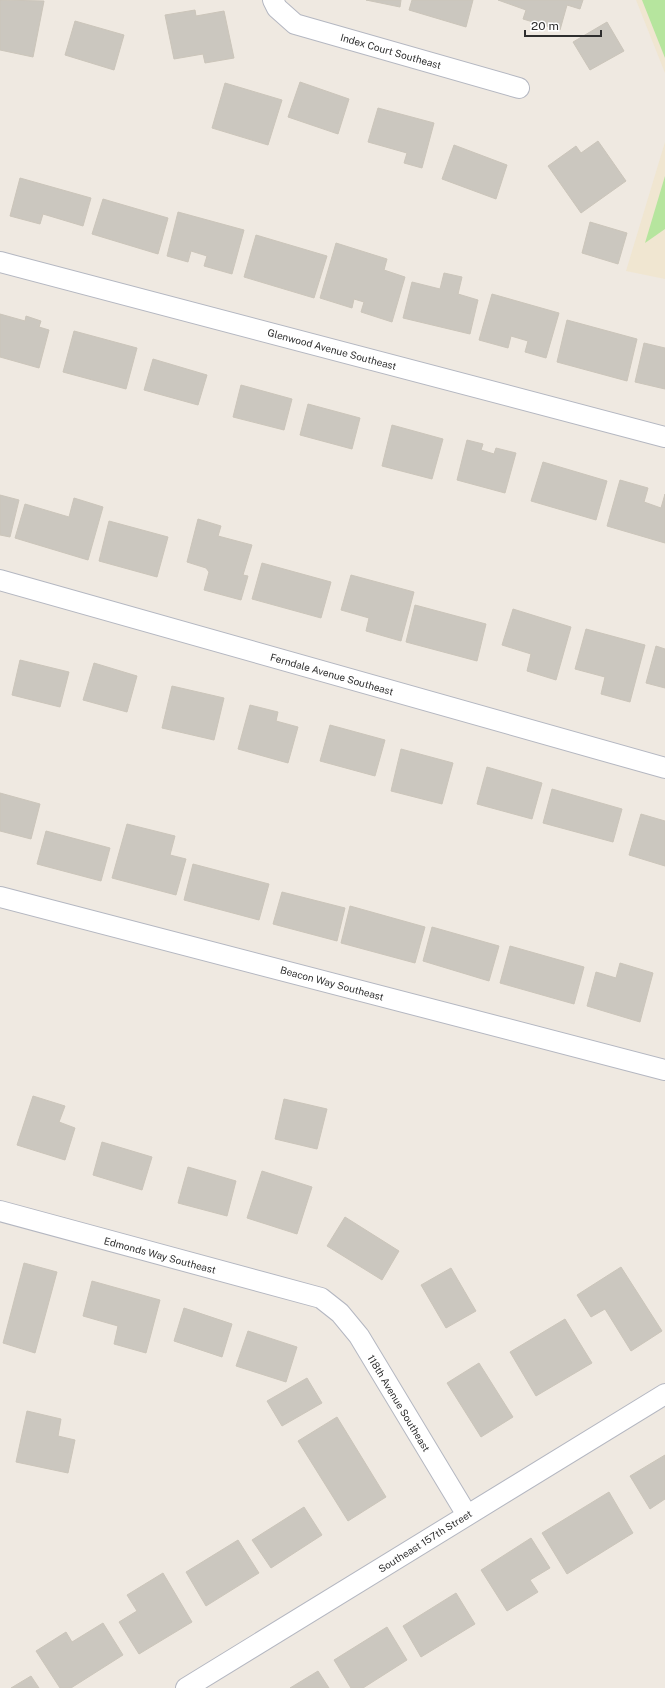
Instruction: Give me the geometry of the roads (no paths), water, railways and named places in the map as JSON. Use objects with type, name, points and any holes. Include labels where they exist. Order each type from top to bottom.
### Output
[{"type":"street","name":"Index Court Southeast","points":[[273,0],[277,8],[295,24],[519,88]]},
{"type":"street","name":"Glenwood Avenue Southeast","points":[[0,262],[665,437]]},
{"type":"street","name":"Ferndale Avenue Southeast","points":[[0,580],[665,768]]},
{"type":"street","name":"Beacon Way Southeast","points":[[0,897],[665,1070]]},
{"type":"street","name":"Edmonds Way Southeast","points":[[0,1211],[321,1298]]},
{"type":"street","name":"118th Avenue Southeast","points":[[321,1298],[340,1313],[359,1336],[467,1516]]},
{"type":"street","name":"Southeast 157th Street","points":[[186,1688],[665,1394]]}]
